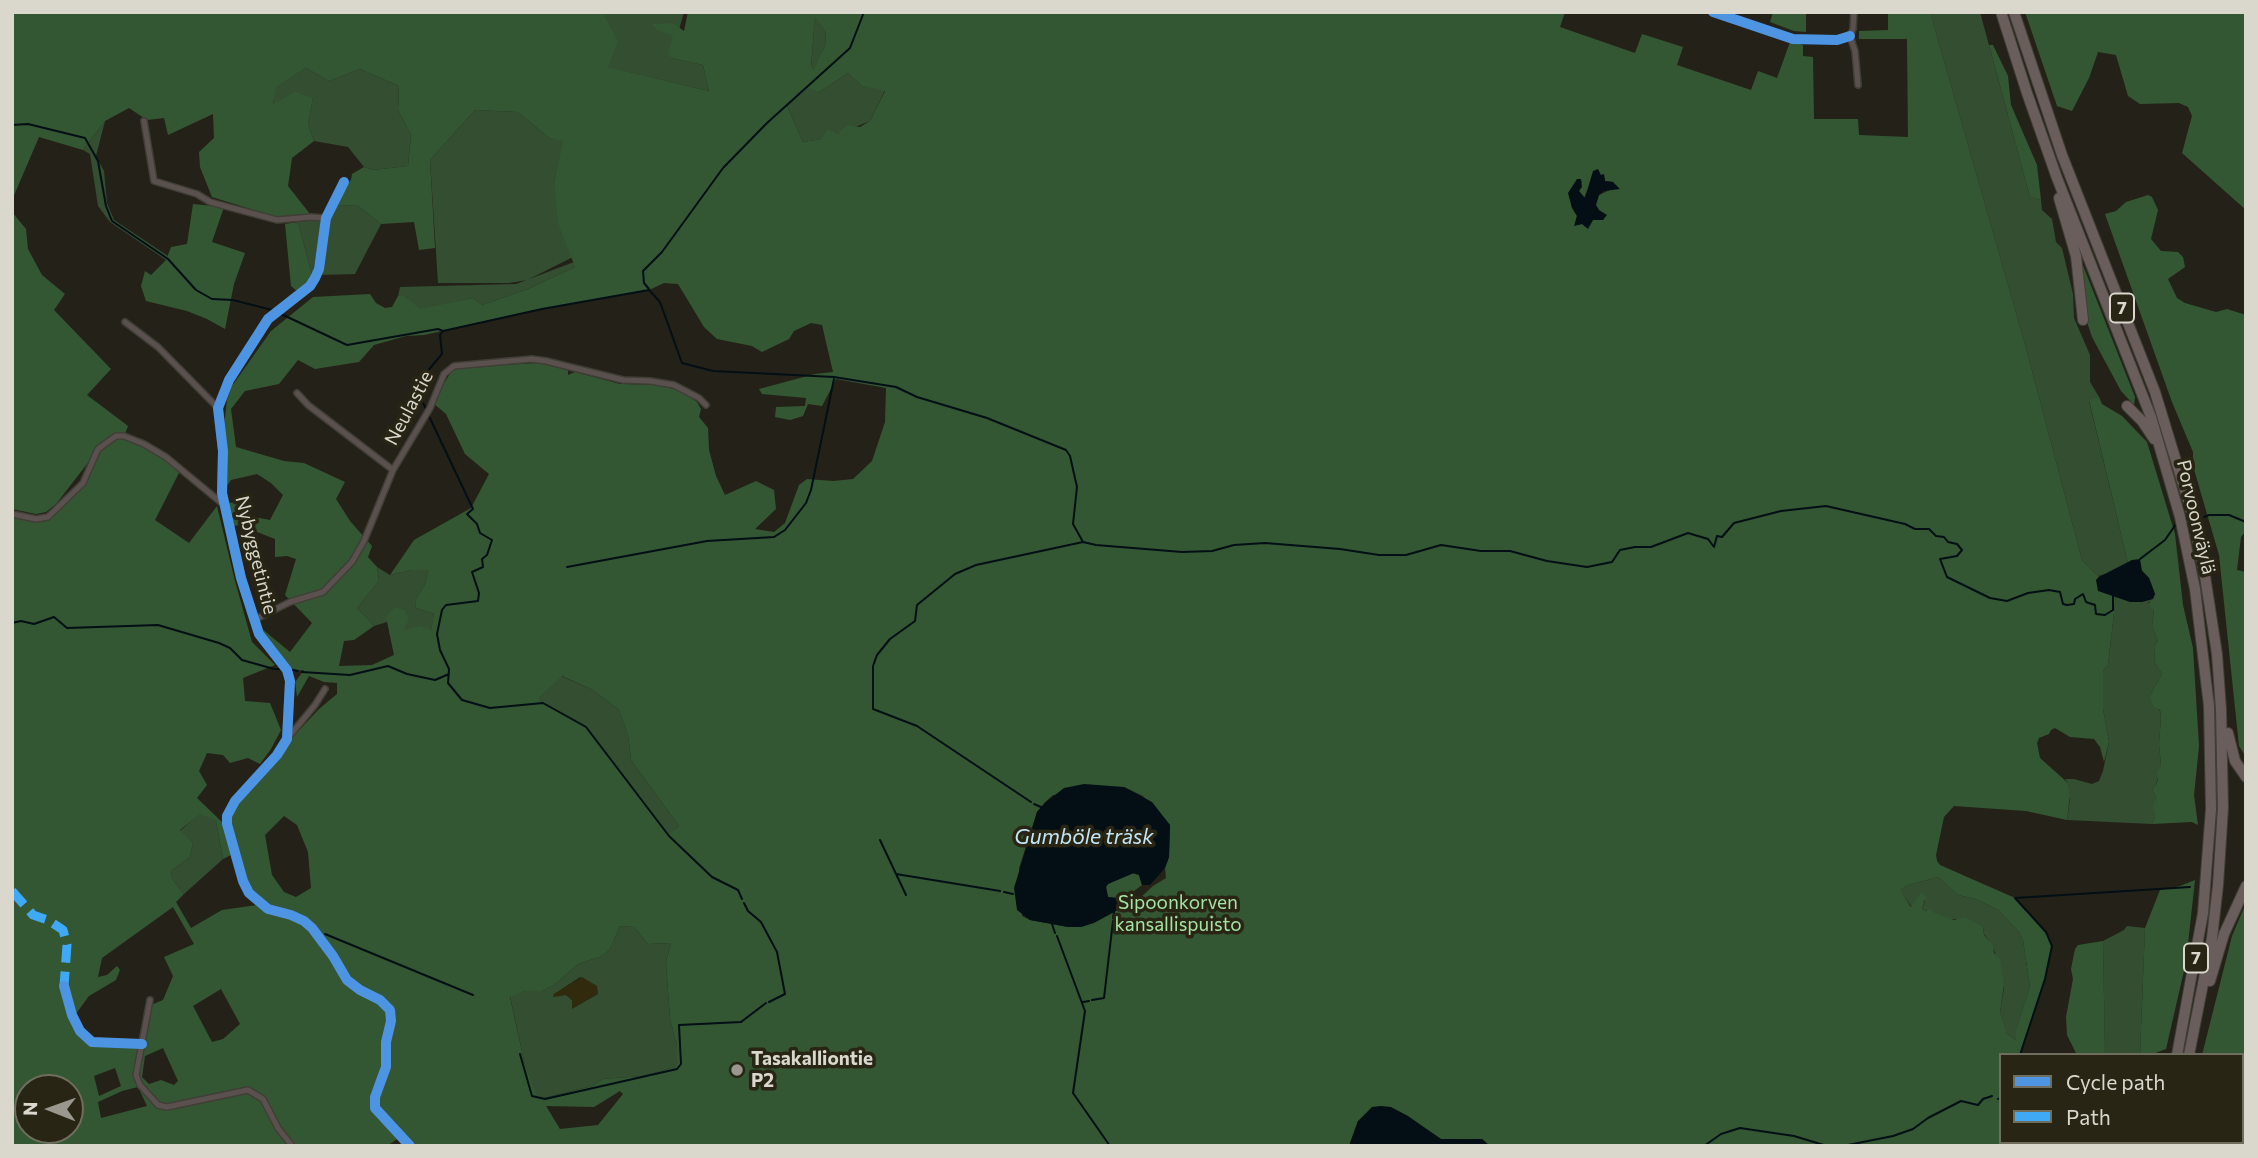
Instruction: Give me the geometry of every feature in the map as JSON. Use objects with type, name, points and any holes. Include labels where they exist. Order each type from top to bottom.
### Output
[{"type":"highway","name":"Porvoonväylä","points":[[2001,12],[2048,153],[2134,372],[2164,458],[2195,589],[2206,667],[2211,760],[2206,887],[2195,967],[2177,1053]]},
{"type":"highway","name":"Porvoonväylä","points":[[2014,12],[2052,128],[2142,356],[2178,464],[2205,576],[2217,654],[2223,780],[2218,886],[2207,965],[2189,1053]]},
{"type":"highway","points":[[2048,153],[2073,244],[2083,320]]},
{"type":"highway","points":[[2127,405],[2142,421],[2164,458]]},
{"type":"highway","points":[[2221,709],[2232,752],[2246,776]]},
{"type":"highway","points":[[2196,1025],[2206,1001],[2224,934],[2246,886]]},
{"type":"street","points":[[1713,12],[1793,39],[1837,40],[1850,36]]},
{"type":"street","points":[[1854,12],[1850,36],[1855,51],[1858,85]]},
{"type":"street","points":[[144,121],[154,181],[197,194],[210,202],[277,220],[326,218]]},
{"type":"street","name":"Nybyggetintie","points":[[287,739],[290,681],[287,670],[258,634],[241,578],[224,505],[221,477],[223,451],[218,408],[232,374],[263,325],[316,278],[326,218],[344,182]]},
{"type":"street","points":[[125,322],[158,347],[218,408]]},
{"type":"street","name":"Neulastie","points":[[254,620],[290,602],[323,592],[335,581],[359,550],[393,470],[426,416],[444,374],[454,366],[532,359],[623,380],[661,382],[699,397],[706,405]]},
{"type":"street","points":[[297,393],[308,405],[393,470]]},
{"type":"street","points":[[12,514],[36,519],[48,517],[83,482],[98,449],[116,436],[124,436],[144,444],[166,457],[224,505]]},
{"type":"street","points":[[324,689],[277,755],[235,801],[227,816],[228,833],[249,893],[261,905],[298,917],[312,928],[334,956],[347,980],[380,1000],[390,1010],[386,1067],[375,1097],[375,1108],[410,1146]]},
{"type":"street","points":[[64,986],[72,1015],[80,1031],[92,1042],[142,1044]]},
{"type":"street","points":[[150,1000],[136,1075],[140,1085],[158,1105],[167,1107],[248,1090],[262,1099],[278,1128],[292,1146]]},
{"type":"green space","name":"Sipoonkorven kansallispuisto","points":[[12,12],[602,12],[618,41],[608,67],[709,91],[703,65],[671,58],[668,53],[673,36],[656,29],[652,24],[673,23],[684,31],[688,12],[1565,12],[1560,27],[1635,53],[1642,34],[1683,47],[1677,65],[1751,90],[1758,71],[1777,78],[1790,42],[1803,45],[1803,56],[1813,57],[1814,119],[1858,119],[1859,135],[1908,137],[1907,39],[1859,39],[1859,31],[1888,30],[1888,12],[1930,12],[2026,348],[2082,560],[2099,577],[2096,580],[2116,595],[2108,665],[2103,671],[2103,709],[2109,742],[2104,762],[2100,747],[2094,739],[2070,737],[2055,728],[2039,738],[2037,743],[2040,758],[2068,783],[2070,796],[2067,820],[2026,811],[1954,806],[1944,817],[1936,855],[1940,865],[2015,898],[2049,937],[2052,946],[2045,979],[2020,1053],[1999,1053],[1999,1144],[2050,1144],[1490,1146],[1482,1139],[1441,1139],[1400,1113],[1358,1121],[1349,1146],[414,1146],[378,1107],[380,1092],[389,1068],[393,1009],[382,998],[361,988],[350,978],[315,926],[293,912],[269,906],[252,891],[246,880],[230,824],[230,817],[237,803],[280,757],[290,740],[337,694],[337,683],[324,682],[309,676],[297,697],[295,682],[304,670],[292,671],[261,633],[261,628],[290,652],[312,623],[285,595],[296,559],[287,556],[275,557],[275,539],[257,532],[252,523],[234,526],[227,503],[240,502],[249,516],[270,520],[283,495],[257,474],[231,480],[226,487],[227,450],[224,426],[227,400],[232,386],[271,331],[313,297],[370,294],[376,303],[385,308],[392,307],[398,296],[405,296],[420,309],[473,298],[482,305],[528,289],[575,267],[558,223],[554,183],[563,141],[549,138],[518,112],[475,110],[430,160],[435,248],[419,250],[414,222],[381,224],[357,205],[334,206],[352,174],[364,167],[373,170],[408,166],[411,135],[398,110],[399,86],[360,69],[329,81],[306,68],[276,87],[273,104],[295,92],[313,98],[308,124],[314,141],[292,158],[288,186],[310,214],[276,217],[212,197],[200,167],[199,152],[214,138],[213,114],[168,135],[164,118],[147,120],[129,108],[105,121],[83,150],[39,137],[12,200]],"holes":[[[815,17],[826,33],[825,46],[814,69],[811,67]],[[848,73],[862,86],[885,91],[870,121],[860,127],[847,125],[838,134],[827,129],[822,139],[803,142],[787,106],[809,88],[818,93]],[[1605,178],[1605,181],[1613,182],[1610,190],[1599,195],[1595,204],[1599,210],[1591,223],[1575,225],[1577,216],[1571,204],[1582,180],[1579,191],[1584,198],[1591,181]],[[664,283],[678,284],[704,327],[717,339],[752,346],[762,352],[789,339],[794,331],[811,323],[822,325],[833,372],[759,389],[762,394],[806,398],[805,406],[776,407],[775,417],[790,420],[803,416],[808,404],[822,406],[836,379],[886,388],[885,422],[872,461],[853,479],[807,479],[799,485],[785,523],[774,532],[755,529],[776,509],[774,490],[756,481],[725,495],[716,476],[709,450],[708,428],[699,417],[701,409],[697,402],[683,392],[660,385],[620,384],[575,372],[568,375],[568,370],[538,363],[452,370],[433,403],[446,414],[465,454],[489,474],[471,508],[414,540],[390,575],[428,570],[425,584],[415,601],[416,608],[434,614],[431,630],[420,626],[404,630],[409,619],[405,610],[395,607],[386,617],[394,655],[372,665],[339,666],[344,641],[354,640],[374,626],[357,608],[379,581],[377,567],[368,557],[372,546],[350,521],[336,499],[345,482],[304,463],[284,461],[236,447],[231,409],[245,391],[279,384],[298,360],[315,369],[359,362],[374,345],[542,309],[649,290]],[[562,676],[593,690],[619,710],[628,735],[631,760],[679,826],[669,835],[586,727],[540,703],[539,698]],[[1124,787],[1143,796],[1170,825],[1166,878],[1140,898],[1081,927],[1030,920],[1022,916],[1019,868],[1037,812],[1053,795]],[[284,816],[297,825],[308,852],[311,888],[296,897],[284,892],[272,875],[265,835]],[[1938,877],[1958,895],[1976,899],[1998,910],[2019,932],[2023,940],[2030,987],[2016,1029],[2016,1040],[2007,1034],[2000,1012],[2004,985],[2000,959],[1984,935],[1983,926],[1965,917],[1954,920],[1933,912],[1930,908],[1927,911],[1922,909],[1926,896],[1921,892],[1911,907],[1900,890],[1908,885]],[[620,926],[634,927],[648,944],[671,943],[666,962],[670,1019],[677,1046],[675,1067],[643,1076],[603,1079],[592,1086],[545,1098],[536,1095],[524,1061],[510,997],[525,991],[542,991],[554,985],[578,964],[602,956],[610,949]],[[620,1091],[623,1094],[598,1125],[560,1129],[546,1106],[594,1107]]]},
{"type":"green space","points":[[453,12],[684,12],[671,58],[703,65],[709,91],[564,57]]},
{"type":"green space","points":[[1773,12],[1806,14],[1806,32],[1794,31],[1770,22]]},
{"type":"green space","points":[[1930,12],[1980,12],[2030,197],[2041,200],[2042,210],[2052,219],[2056,242],[2062,248],[2073,294],[2074,318],[2090,355],[2090,382],[2099,397],[2089,401],[2128,563],[2112,572],[2098,576],[2082,560],[2026,348]]},
{"type":"green space","points":[[2025,12],[2246,12],[2246,210],[2182,153],[2192,116],[2188,107],[2179,103],[2140,104],[2128,96],[2116,55],[2098,52],[2089,78],[2072,111],[2057,106]]},
{"type":"green space","points":[[815,16],[826,33],[825,46],[815,69],[811,68]]},
{"type":"green space","points":[[1989,45],[1993,45],[2008,76],[2011,105],[2037,165],[2041,200],[2030,197]]},
{"type":"green space","points":[[306,68],[329,81],[360,69],[399,86],[398,110],[411,135],[408,166],[373,170],[364,167],[348,147],[314,141],[308,124],[313,98],[273,105],[275,87]]},
{"type":"green space","points":[[848,73],[862,86],[885,90],[870,121],[838,134],[827,130],[823,139],[803,142],[787,106],[809,87],[818,93]]},
{"type":"green space","points":[[475,110],[518,112],[549,138],[564,140],[554,183],[573,257],[527,280],[509,283],[438,283],[430,160]]},
{"type":"green space","points":[[105,121],[96,156],[104,171],[107,203],[114,220],[168,256],[166,260],[110,222],[98,206],[90,154],[83,150]]},
{"type":"green space","points":[[2148,195],[2152,197],[2158,210],[2151,239],[2161,251],[2178,252],[2183,257],[2185,267],[2168,279],[2177,298],[2216,312],[2227,309],[2246,315],[2246,531],[2241,537],[2237,570],[2246,572],[2246,757],[2239,746],[2219,555],[2193,466],[2193,452],[2172,402],[2105,214],[2116,211],[2126,202]]},
{"type":"green space","points":[[193,204],[224,207],[212,242],[245,253],[234,284],[225,329],[187,311],[146,301],[141,286],[145,271],[151,275],[166,260],[171,247],[187,244]]},
{"type":"green space","points":[[357,205],[381,224],[355,274],[319,275],[328,221],[334,206]]},
{"type":"green space","points":[[12,212],[26,229],[28,249],[42,275],[65,294],[54,310],[111,369],[87,395],[128,426],[125,434],[112,435],[97,446],[87,464],[56,504],[46,512],[36,514],[12,509]]},
{"type":"green space","points":[[320,220],[323,224],[312,275],[298,222]]},
{"type":"green space","points":[[298,222],[312,275],[298,292],[291,286],[285,224]]},
{"type":"green space","points":[[574,262],[575,267],[528,289],[482,305],[473,298],[420,310],[405,296],[398,296],[400,287],[516,284]]},
{"type":"green space","points":[[2082,263],[2135,397],[2134,405],[2121,391],[2092,337],[2083,310]]},
{"type":"green space","points":[[2099,397],[2102,404],[2122,416],[2147,442],[2175,534],[2183,605],[2193,648],[2199,746],[2194,795],[2198,825],[2192,822],[2152,824],[2156,798],[2152,789],[2156,785],[2161,766],[2160,710],[2153,706],[2151,700],[2151,694],[2162,674],[2155,663],[2154,646],[2158,641],[2152,626],[2154,610],[2148,605],[2155,594],[2149,578],[2132,560],[2128,563],[2089,400]]},
{"type":"green space","points":[[122,437],[143,445],[181,469],[155,520],[189,543],[217,506],[252,642],[275,665],[243,678],[245,701],[270,703],[281,730],[271,749],[260,764],[248,758],[230,763],[223,755],[207,753],[199,771],[207,785],[197,798],[224,824],[231,855],[223,859],[216,821],[200,814],[180,830],[193,843],[190,857],[171,871],[172,879],[184,894],[176,902],[191,928],[222,910],[257,905],[267,912],[302,924],[331,957],[345,982],[358,993],[379,1003],[387,1012],[383,1067],[371,1102],[379,1120],[400,1137],[387,1146],[12,1146],[12,516],[49,519],[85,482],[98,451],[109,441]],"holes":[[[173,907],[194,944],[164,957],[173,976],[163,1000],[151,1005],[143,1048],[91,1045],[78,1033],[72,1019],[89,996],[116,980],[120,970],[117,966],[107,975],[98,977],[102,958]],[[221,989],[240,1024],[223,1039],[212,1042],[193,1006]],[[163,1048],[178,1081],[174,1085],[161,1080],[149,1084],[142,1077],[145,1056]],[[115,1068],[121,1086],[99,1096],[94,1076]],[[138,1087],[147,1106],[101,1118],[98,1102]]]},
{"type":"green space","points":[[377,567],[390,575],[428,570],[425,584],[415,601],[416,608],[434,614],[431,631],[403,630],[387,616],[387,622],[374,626],[357,608],[379,581]]},
{"type":"green space","points":[[2116,595],[2131,602],[2153,599],[2148,603],[2154,610],[2152,626],[2158,641],[2154,646],[2155,663],[2162,674],[2151,694],[2151,700],[2160,711],[2161,717],[2161,766],[2156,785],[2152,789],[2156,798],[2152,824],[2067,820],[2070,800],[2065,779],[2092,784],[2099,781],[2103,771],[2109,742],[2103,709],[2103,671],[2108,665]]},
{"type":"green space","points":[[561,676],[593,690],[619,710],[628,735],[631,760],[679,826],[669,836],[586,727],[539,703],[539,698]]},
{"type":"green space","points":[[200,813],[216,821],[223,859],[184,894],[172,879],[171,871],[190,857],[193,843],[180,831]]},
{"type":"green space","points":[[1131,873],[1139,875],[1142,885],[1125,898],[1108,897],[1108,884]]},
{"type":"green space","points":[[1938,877],[1958,895],[1976,899],[1998,910],[2023,940],[2030,987],[2016,1029],[2016,1040],[2007,1034],[2000,1012],[2004,988],[1996,956],[1984,934],[1983,926],[1970,920],[1950,919],[1922,909],[1925,901],[1921,893],[1912,907],[1899,890]]},
{"type":"green space","points":[[2195,880],[2186,962],[2166,1049],[2155,1053],[2140,1053],[2145,928],[2160,890]]},
{"type":"green space","points":[[2246,903],[2246,1146],[2184,1146],[2244,1144],[2244,1053],[2203,1053],[2232,936]]},
{"type":"green space","points":[[620,926],[634,927],[648,944],[671,943],[666,962],[670,1019],[677,1046],[675,1067],[643,1076],[603,1079],[592,1086],[544,1098],[535,1095],[524,1061],[510,996],[525,991],[542,991],[554,985],[578,964],[602,956],[610,949]],"holes":[[[580,977],[598,994],[573,1008],[572,1000],[566,995],[553,995]]]},
{"type":"green space","points":[[2127,926],[2145,928],[2140,1053],[2105,1053],[2103,941]]},
{"type":"green space","points":[[2103,941],[2105,1053],[2076,1053],[2067,1035],[2066,1017],[2073,979],[2071,969],[2078,945]]},
{"type":"sand","points":[[582,977],[597,986],[598,993],[572,1009],[572,1000],[567,995],[553,997],[554,994]]},
{"type":"water","points":[[1598,169],[1601,175],[1604,174],[1605,181],[1613,182],[1620,189],[1604,191],[1599,195],[1596,205],[1607,215],[1603,220],[1593,220],[1588,229],[1582,224],[1574,226],[1577,216],[1568,193],[1577,179],[1581,179],[1582,187],[1579,191],[1585,198],[1593,171]]},
{"type":"water","points":[[2140,559],[2142,571],[2149,578],[2155,594],[2153,599],[2130,602],[2098,591],[2096,580],[2099,577],[2132,560]]},
{"type":"water","name":"Gumböle träsk","points":[[1084,784],[1124,787],[1152,802],[1170,825],[1169,857],[1165,868],[1150,885],[1142,885],[1139,875],[1134,873],[1108,884],[1108,897],[1121,899],[1124,903],[1116,911],[1094,923],[1068,927],[1030,920],[1017,910],[1014,888],[1037,812],[1064,788]]},
{"type":"water","points":[[1372,1107],[1391,1107],[1408,1116],[1441,1139],[1482,1139],[1490,1146],[1349,1146],[1358,1121]]},
{"type":"waterway","points":[[649,289],[644,283],[643,271],[662,252],[723,168],[767,123],[850,48],[864,12]]},
{"type":"waterway","points":[[12,125],[28,124],[85,138],[98,161],[106,206],[112,221],[168,259],[196,290],[212,299],[233,300],[272,310]]},
{"type":"waterway","points":[[279,313],[347,345],[438,329],[443,331],[542,309],[649,290],[660,302],[682,363],[713,371],[834,377],[896,387],[917,397],[987,418],[1066,450],[1070,456],[1077,487],[1073,524],[1083,542],[1096,545],[1182,552],[1212,551],[1234,545],[1265,543],[1379,555],[1406,555],[1441,545],[1481,551],[1510,551],[1547,561],[1587,567],[1612,562],[1620,550],[1651,547],[1688,533],[1708,539],[1714,547],[1717,536],[1722,537],[1734,523],[1781,511],[1826,506],[1905,524],[1915,529],[1929,529],[1936,536],[1957,544],[1962,550],[1957,556],[1940,559],[1947,577],[1990,598],[2007,601],[2028,593],[2049,590],[2060,592],[2063,604],[2067,605],[2074,604],[2075,599],[2083,594],[2086,602],[2095,605],[2096,614],[2105,615],[2113,610],[2113,595]]},
{"type":"waterway","points":[[426,409],[415,386],[442,354],[440,335],[443,331]]},
{"type":"waterway","points":[[567,567],[707,541],[774,537],[785,530],[806,503],[811,490],[834,379]]},
{"type":"waterway","points":[[428,414],[473,509],[467,514],[477,524],[480,533],[492,540],[487,555],[482,559],[483,567],[472,572],[479,593],[478,601],[446,605],[442,610],[437,634],[440,650],[449,669],[448,683],[462,700],[490,708],[543,703],[586,727],[669,836],[712,877],[738,890],[742,899]]},
{"type":"waterway","points":[[2204,517],[2229,515],[2246,522]]},
{"type":"waterway","points":[[2140,559],[2165,540],[2176,524]]},
{"type":"waterway","points":[[1031,802],[917,726],[873,709],[873,666],[877,655],[890,639],[915,621],[917,605],[955,574],[976,565],[1083,542]]},
{"type":"waterway","points":[[12,623],[21,621],[34,624],[54,617],[67,628],[158,625],[219,643],[230,648],[242,660],[282,669]]},
{"type":"waterway","points":[[302,672],[350,675],[388,666],[407,674],[435,680],[449,674]]},
{"type":"waterway","points":[[289,669],[298,671]]},
{"type":"waterway","points":[[1034,804],[1041,807]]},
{"type":"waterway","points":[[880,840],[906,895]]},
{"type":"waterway","points":[[896,874],[1000,891]]},
{"type":"waterway","points":[[2021,1053],[2045,979],[2052,946],[2046,932],[2015,898],[2190,887]]},
{"type":"waterway","points":[[1004,892],[1013,894]]},
{"type":"waterway","points":[[744,903],[748,911],[761,922],[777,952],[785,994],[769,1002]]},
{"type":"waterway","points":[[1113,918],[1114,912]]},
{"type":"waterway","points":[[1092,1000],[1104,998],[1113,921]]},
{"type":"waterway","points":[[1052,924],[1055,933]]},
{"type":"waterway","points":[[325,934],[473,995]]},
{"type":"waterway","points":[[1057,936],[1085,1011],[1073,1093],[1110,1146]]},
{"type":"waterway","points":[[1083,1002],[1089,1001]]},
{"type":"waterway","points":[[520,1054],[532,1096],[545,1099],[677,1069],[681,1064],[679,1025],[741,1022],[766,1003]]},
{"type":"waterway","points":[[1843,1146],[1893,1136],[1913,1129],[1961,1101],[1978,1105],[1983,1099],[1992,1096]]},
{"type":"waterway","points":[[1704,1146],[1721,1134],[1740,1128],[1794,1136],[1827,1146]]},
{"type":"marked path","points":[[12,891],[33,915],[48,920],[63,930],[67,945],[64,986]]},
{"type":"cycle path","points":[[1713,12],[1793,39],[1837,40],[1850,36]]},
{"type":"cycle path","points":[[344,182],[326,218],[319,269],[315,278],[310,286],[268,319],[229,380],[218,408],[223,451],[222,493],[241,578],[259,634],[287,670],[290,681],[287,739],[277,755],[235,801],[227,816],[227,824],[249,893],[268,909],[304,921],[333,956],[347,980],[380,1000],[390,1010],[386,1067],[375,1097],[375,1108],[410,1146]]},
{"type":"cycle path","points":[[64,986],[72,1015],[80,1031],[92,1042],[142,1044]]},
{"type":"place","name":"Tasakalliontie P2","points":[[737,1070]]}]
